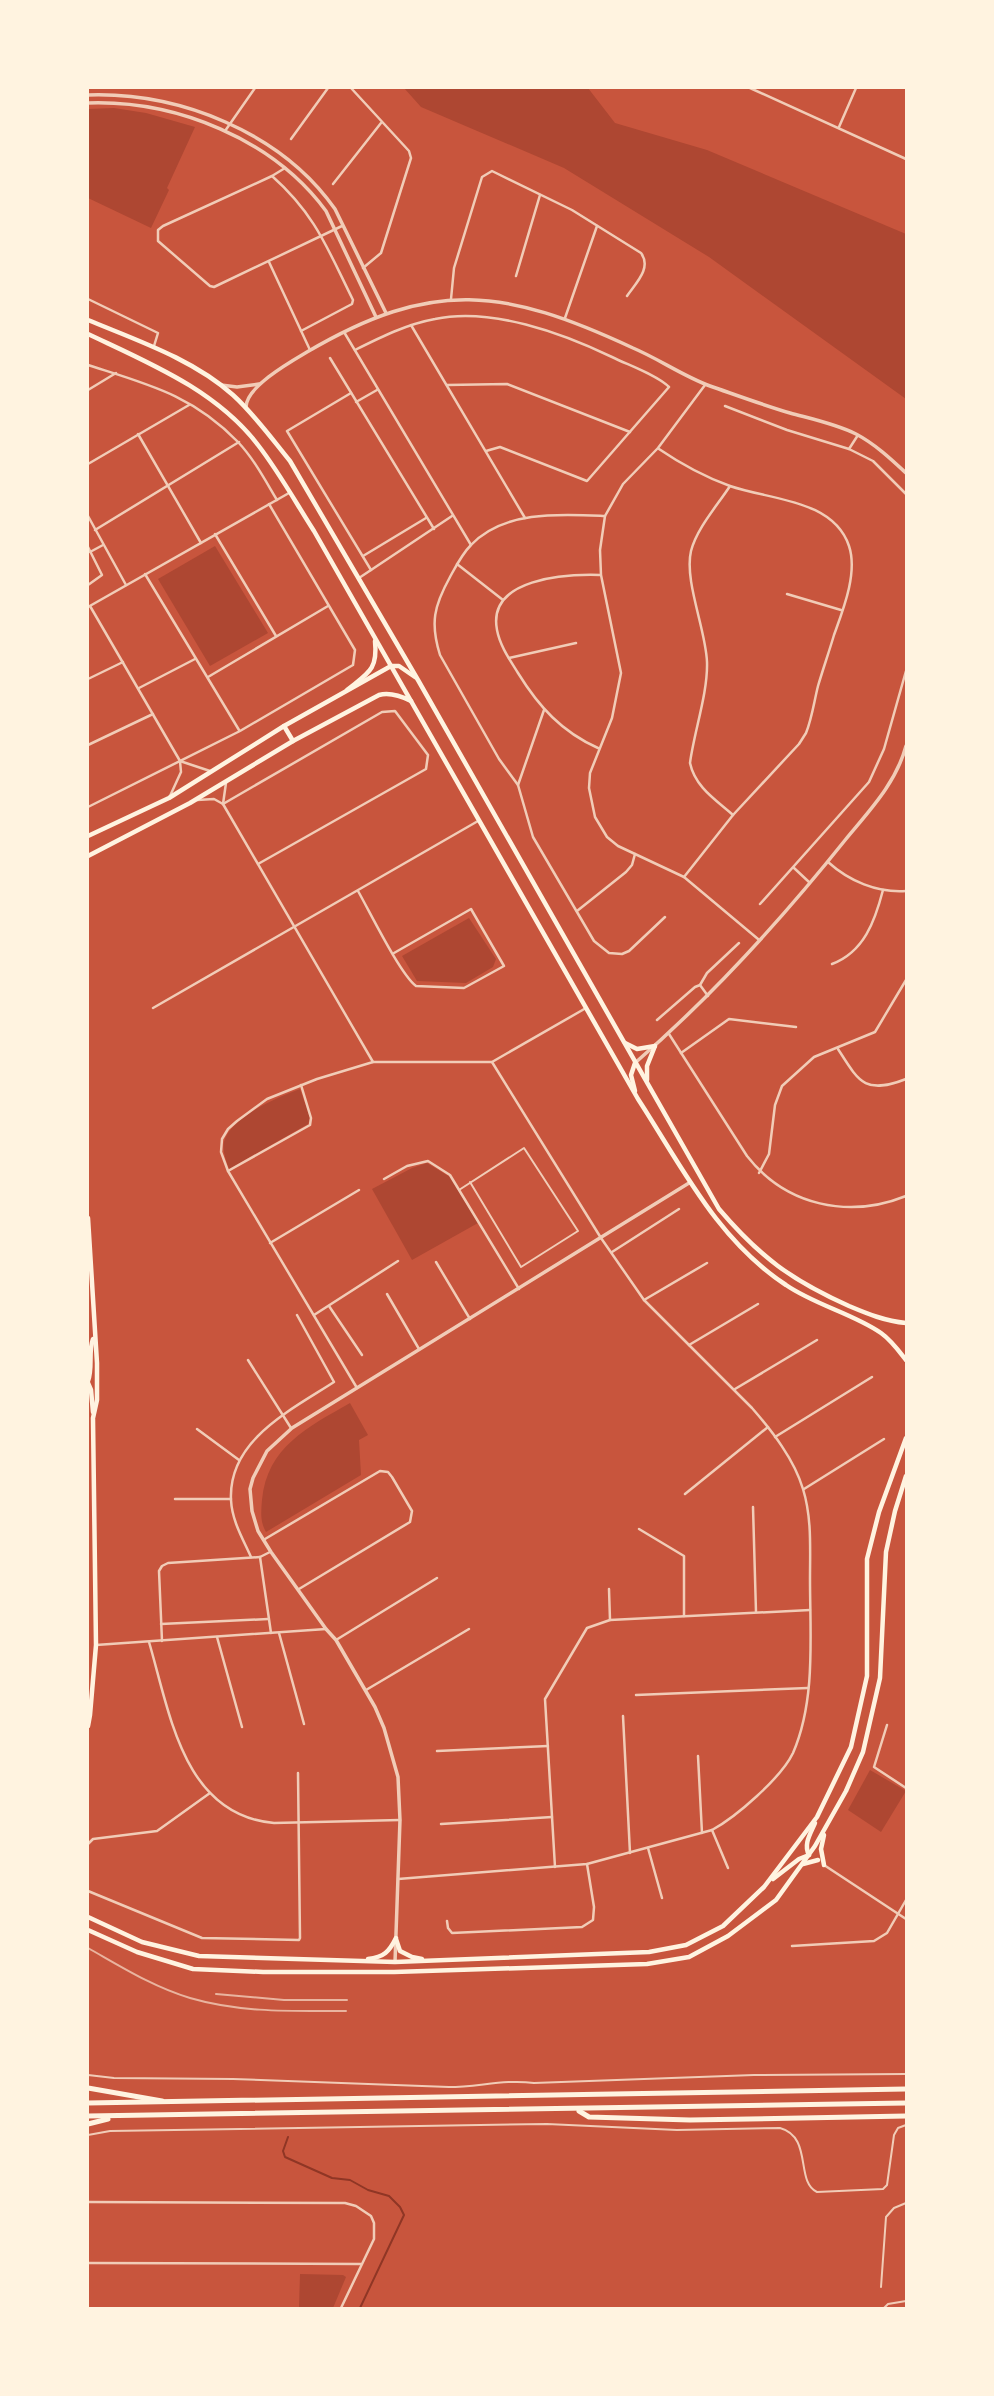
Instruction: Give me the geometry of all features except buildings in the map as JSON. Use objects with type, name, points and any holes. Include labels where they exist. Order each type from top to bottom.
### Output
[{"type":"highway","points":[[88,2088],[162,2101]]},
{"type":"highway","points":[[88,2103],[906,2088]]},
{"type":"highway","points":[[88,2116],[906,2103]]},
{"type":"highway","points":[[577,2110],[589,2117],[690,2120],[906,2116]]},
{"type":"highway","points":[[88,2124],[118,2116]]},
{"type":"main road","points":[[88,320],[153,347],[219,384],[246,410],[290,461],[719,1209],[764,1255],[789,1276],[878,1318],[906,1323]]},
{"type":"main road","points":[[88,334],[163,370],[209,397],[257,444],[290,493],[638,1099],[689,1183],[719,1222],[758,1265],[814,1302],[878,1331],[906,1360]]},
{"type":"main road","points":[[347,690],[372,670],[376,655],[374,638]]},
{"type":"main road","points":[[88,836],[169,798],[284,726],[391,666],[405,670],[418,680]]},
{"type":"main road","points":[[88,856],[190,803],[293,741],[379,695],[398,695],[411,701]]},
{"type":"main road","points":[[284,726],[293,741]]},
{"type":"main road","points":[[622,1040],[636,1049],[655,1046]]},
{"type":"main road","points":[[648,1085],[647,1066],[655,1046]]},
{"type":"main road","points":[[635,1063],[631,1075],[638,1099]]},
{"type":"main road","points":[[88,1218],[97,1400],[93,1419]]},
{"type":"main road","points":[[88,1726],[96,1645],[93,1419],[88,1382],[91,1372],[91,1346],[95,1335]]},
{"type":"main road","points":[[809,1855],[806,1850],[807,1842],[851,1747],[867,1676],[866,1559],[879,1512],[906,1438]]},
{"type":"main road","points":[[88,1930],[137,1952],[193,1969],[263,1972],[404,1972],[647,1964],[689,1957],[728,1936],[776,1900],[803,1864],[846,1791],[863,1752],[880,1678],[886,1552],[906,1476]]},
{"type":"main road","points":[[767,1883],[817,1817]]},
{"type":"main road","points":[[824,1831],[821,1849],[824,1865]]},
{"type":"main road","points":[[88,1917],[142,1942],[199,1956],[395,1962],[649,1952],[686,1945],[723,1926],[767,1883],[799,1859],[809,1855]]},
{"type":"main road","points":[[803,1864],[818,1860]]},
{"type":"main road","points":[[396,1938],[400,1951],[405,1955],[434,1961]]},
{"type":"main road","points":[[354,1961],[384,1956],[396,1938]]},
{"type":"main road","points":[[395,1962],[397,1969],[404,1972]]},
{"type":"main road","points":[[383,1972],[395,1962]]},
{"type":"street","points":[[225,131],[255,88]]},
{"type":"street","points":[[291,139],[328,88]]},
{"type":"street","points":[[351,88],[409,151],[411,158],[381,253],[363,268]]},
{"type":"street","points":[[750,88],[906,159]]},
{"type":"street","points":[[839,127],[856,88]]},
{"type":"street","points":[[88,94],[115,95],[188,108],[230,124],[286,157],[325,194],[344,225],[386,313]]},
{"type":"street","points":[[88,103],[153,108],[184,116],[225,131],[260,150],[285,168],[316,197],[336,229],[376,317]]},
{"type":"street","points":[[333,184],[382,121]]},
{"type":"street","points":[[285,168],[163,226],[159,230],[158,241],[212,287],[344,225]]},
{"type":"street","points":[[452,299],[454,268],[482,177],[492,171],[597,226],[641,253],[646,259],[646,267],[627,296]]},
{"type":"street","points":[[272,176],[306,210],[321,235],[352,303],[301,331]]},
{"type":"street","points":[[516,276],[540,195]]},
{"type":"street","points":[[565,318],[597,226]]},
{"type":"street","points":[[269,262],[310,350]]},
{"type":"street","points":[[88,299],[158,333],[153,347]]},
{"type":"street","points":[[246,410],[247,400],[261,384],[288,363],[344,332],[386,313],[452,299],[477,299],[520,305],[565,318],[644,352],[706,384],[844,429],[872,444],[906,473]]},
{"type":"street","points":[[355,350],[411,325],[436,318],[460,316],[517,321],[596,349],[668,385],[667,390],[587,481],[500,447],[486,451]]},
{"type":"street","points":[[411,325],[525,518]]},
{"type":"street","points":[[344,332],[471,544]]},
{"type":"street","points":[[330,358],[433,529]]},
{"type":"street","points":[[89,367],[116,373],[177,395],[207,415],[239,442],[277,500]]},
{"type":"street","points":[[88,390],[116,373]]},
{"type":"street","points":[[219,384],[237,387],[261,384]]},
{"type":"street","points":[[446,385],[507,384],[630,432]]},
{"type":"street","points":[[706,384],[658,448],[623,484],[605,516],[600,550],[601,575],[621,673],[612,719],[598,748],[590,773],[589,788],[595,817],[607,837],[618,846],[684,877],[758,939]]},
{"type":"street","points":[[356,402],[378,389]]},
{"type":"street","points":[[351,393],[287,431],[371,570]]},
{"type":"street","points":[[88,464],[189,405]]},
{"type":"street","points":[[725,406],[787,430],[849,449],[873,461],[906,494]]},
{"type":"street","points":[[138,434],[201,543]]},
{"type":"street","points":[[849,449],[858,435]]},
{"type":"street","points":[[95,530],[239,442]]},
{"type":"street","points":[[658,448],[686,466],[730,486],[818,511],[833,520],[849,546],[851,557],[851,572],[842,610],[806,733],[733,815],[684,877]]},
{"type":"street","points":[[730,486],[698,535],[691,551],[692,578],[707,661],[707,676],[690,763],[693,776],[699,785],[733,815]]},
{"type":"street","points":[[212,771],[180,761],[89,606],[290,493]]},
{"type":"street","points":[[88,807],[240,731],[353,665],[355,650],[270,504]]},
{"type":"street","points":[[605,516],[557,515],[525,518],[500,527],[471,544],[438,601],[434,636],[448,673],[499,760],[518,785],[533,837],[594,941],[615,954],[629,951],[665,917]]},
{"type":"street","points":[[88,516],[126,585]]},
{"type":"street","points":[[359,579],[452,516]]},
{"type":"street","points":[[363,556],[426,518]]},
{"type":"street","points":[[215,534],[275,636]]},
{"type":"street","points":[[90,552],[103,545]]},
{"type":"street","points":[[88,547],[102,575],[88,585]]},
{"type":"street","points":[[457,564],[503,600]]},
{"type":"street","points":[[145,574],[240,731]]},
{"type":"street","points":[[598,748],[568,732],[544,710],[509,658],[496,628],[496,619],[503,600],[517,589],[534,582],[566,576],[601,575]]},
{"type":"street","points":[[787,594],[842,610]]},
{"type":"street","points":[[208,677],[329,605]]},
{"type":"street","points":[[509,658],[576,643]]},
{"type":"street","points":[[139,688],[195,659]]},
{"type":"street","points":[[88,679],[123,662]]},
{"type":"street","points":[[760,904],[869,782],[877,768],[906,671]]},
{"type":"street","points":[[518,785],[544,710]]},
{"type":"street","points":[[190,803],[207,799],[223,804],[382,712],[395,712],[428,755],[426,769],[258,863]]},
{"type":"street","points":[[88,745],[153,714]]},
{"type":"street","points":[[635,1063],[708,996],[828,862],[887,788],[898,771],[906,746]]},
{"type":"street","points":[[169,798],[178,780],[180,761]]},
{"type":"street","points":[[232,779],[226,783],[223,790],[223,804],[373,1062]]},
{"type":"street","points":[[153,1009],[478,821]]},
{"type":"street","points":[[578,911],[625,872],[632,864],[635,854]]},
{"type":"street","points":[[828,862],[859,883],[883,890],[906,891]]},
{"type":"street","points":[[794,868],[810,882]]},
{"type":"street","points":[[832,964],[854,952],[862,942],[871,928],[883,890]]},
{"type":"street","points":[[358,891],[394,954],[411,982],[416,986],[469,987],[504,966],[471,909],[394,954]]},
{"type":"street","points":[[657,1020],[689,990],[700,985],[708,973],[739,943]]},
{"type":"street","points":[[760,1173],[769,1154],[775,1105],[782,1086],[814,1057],[870,1035],[880,1027],[906,979]]},
{"type":"street","points":[[700,985],[708,996]]},
{"type":"street","points":[[357,1388],[228,1171],[221,1152],[222,1139],[228,1129],[267,1099],[373,1062],[492,1062],[587,1008]]},
{"type":"street","points":[[681,1053],[729,1020],[796,1027]]},
{"type":"street","points":[[669,1034],[747,1157],[760,1173],[786,1190],[822,1204],[867,1208],[906,1196]]},
{"type":"street","points":[[838,1048],[857,1078],[864,1083],[888,1086],[906,1079]]},
{"type":"street","points":[[398,1879],[587,1864],[712,1830],[729,1821],[747,1805],[792,1756],[801,1728],[808,1688],[810,1522],[796,1471],[768,1427],[734,1389],[644,1300],[601,1238],[492,1062]]},
{"type":"street","points":[[228,1171],[310,1125],[311,1118],[301,1085]]},
{"type":"street","points":[[384,1179],[407,1166],[428,1161],[450,1175],[519,1289]]},
{"type":"street","points":[[395,1962],[400,1820],[398,1777],[384,1728],[366,1690],[336,1640],[263,1539],[251,1511],[250,1489],[253,1478],[267,1451],[292,1428],[689,1183]]},
{"type":"street","points":[[270,1243],[359,1190]]},
{"type":"street","points":[[612,1252],[679,1209]]},
{"type":"street","points":[[314,1315],[398,1261]]},
{"type":"street","points":[[436,1262],[470,1319]]},
{"type":"street","points":[[644,1300],[707,1263]]},
{"type":"street","points":[[387,1294],[420,1350]]},
{"type":"street","points":[[689,1345],[758,1304]]},
{"type":"street","points":[[329,1306],[362,1355]]},
{"type":"street","points":[[251,1557],[238,1530],[231,1499],[240,1460],[258,1434],[334,1382],[297,1315]]},
{"type":"street","points":[[734,1389],[817,1340]]},
{"type":"street","points":[[248,1360],[292,1428]]},
{"type":"street","points":[[775,1437],[872,1377]]},
{"type":"street","points":[[685,1494],[768,1427]]},
{"type":"street","points":[[197,1429],[240,1460]]},
{"type":"street","points":[[803,1489],[884,1440]]},
{"type":"street","points":[[263,1539],[380,1471],[388,1472],[412,1511],[412,1518],[299,1589]]},
{"type":"street","points":[[175,1499],[231,1499]]},
{"type":"street","points":[[753,1507],[756,1613]]},
{"type":"street","points":[[639,1529],[684,1556],[684,1617]]},
{"type":"street","points":[[162,1641],[159,1572],[162,1566],[168,1563],[260,1557],[271,1552]]},
{"type":"street","points":[[260,1557],[271,1633]]},
{"type":"street","points":[[336,1640],[437,1578]]},
{"type":"street","points":[[610,1589],[610,1620]]},
{"type":"street","points":[[555,1867],[546,1693],[587,1628],[610,1620],[810,1610]]},
{"type":"street","points":[[161,1623],[268,1619]]},
{"type":"street","points":[[96,1645],[326,1629]]},
{"type":"street","points":[[366,1690],[468,1629]]},
{"type":"street","points":[[279,1633],[304,1724]]},
{"type":"street","points":[[217,1637],[242,1727]]},
{"type":"street","points":[[149,1642],[178,1740],[191,1770],[229,1810],[243,1817],[274,1823],[400,1820]]},
{"type":"street","points":[[636,1695],[808,1688]]},
{"type":"street","points":[[623,1716],[630,1853]]},
{"type":"street","points":[[887,1725],[874,1767],[906,1787]]},
{"type":"street","points":[[437,1751],[548,1746]]},
{"type":"street","points":[[698,1756],[702,1833]]},
{"type":"street","points":[[88,1891],[202,1938],[299,1940],[298,1773]]},
{"type":"street","points":[[88,1844],[93,1839],[158,1830],[210,1793]]},
{"type":"street","points":[[441,1824],[552,1817]]},
{"type":"street","points":[[712,1830],[728,1868]]},
{"type":"street","points":[[649,1848],[662,1898]]},
{"type":"street","points":[[809,1855],[906,1919]]},
{"type":"street","points":[[447,1921],[452,1933],[582,1927],[593,1920],[594,1907],[587,1864]]},
{"type":"street","points":[[792,1946],[874,1941],[887,1933],[906,1900]]},
{"type":"street","points":[[88,2202],[345,2203],[368,2212],[374,2223],[374,2239],[341,2308]]},
{"type":"street","points":[[88,2263],[361,2264]]},
{"type":"lane","points":[[459,1189],[470,1182],[524,1148],[578,1231],[522,1267],[470,1182]]},
{"type":"lane","points":[[88,2075],[114,2078],[460,2087],[520,2081],[534,2083],[754,2075],[906,2074]]},
{"type":"lane","points":[[88,2135],[110,2131],[547,2124],[677,2130],[780,2128],[787,2130],[799,2144],[809,2186],[817,2192],[883,2189],[887,2185],[894,2135],[898,2128],[906,2125]]},
{"type":"lane","points":[[881,2287],[886,2217],[894,2208],[906,2203]]},
{"type":"lane","points":[[884,2308],[888,2304],[906,2301]]},
{"type":"shaded area","points":[[404,88],[588,88],[615,123],[707,150],[906,234],[906,399],[709,257],[564,168],[421,107]]},
{"type":"shaded area","points":[[114,108],[146,113],[195,127],[151,228],[88,198],[88,109]]},
{"type":"shaded area","points":[[215,546],[268,633],[210,666],[158,579]]},
{"type":"shaded area","points":[[469,918],[496,959],[493,967],[466,983],[417,981],[402,956]]},
{"type":"shaded area","points":[[300,1089],[310,1118],[308,1124],[229,1169],[224,1142],[235,1124],[256,1109]]},
{"type":"shaded area","points":[[427,1163],[450,1177],[478,1223],[412,1260],[372,1189]]},
{"type":"shaded area","points":[[350,1403],[368,1435],[359,1440],[361,1475],[266,1532],[261,1513],[265,1482],[281,1452],[305,1430]]},
{"type":"shaded area","points":[[870,1770],[906,1791],[881,1832],[848,1810]]},
{"type":"shaded area","points":[[300,2274],[346,2277],[333,2308],[299,2308]]},
{"type":"waterway","points":[[288,2137],[283,2151],[285,2157],[332,2178],[350,2180],[368,2190],[389,2196],[404,2215],[360,2308]]},
{"type":"tram line","points":[[88,1948],[163,1988],[209,2003],[268,2010],[346,2011]]},
{"type":"tram line","points":[[216,1994],[284,2000],[347,2000]]}]
